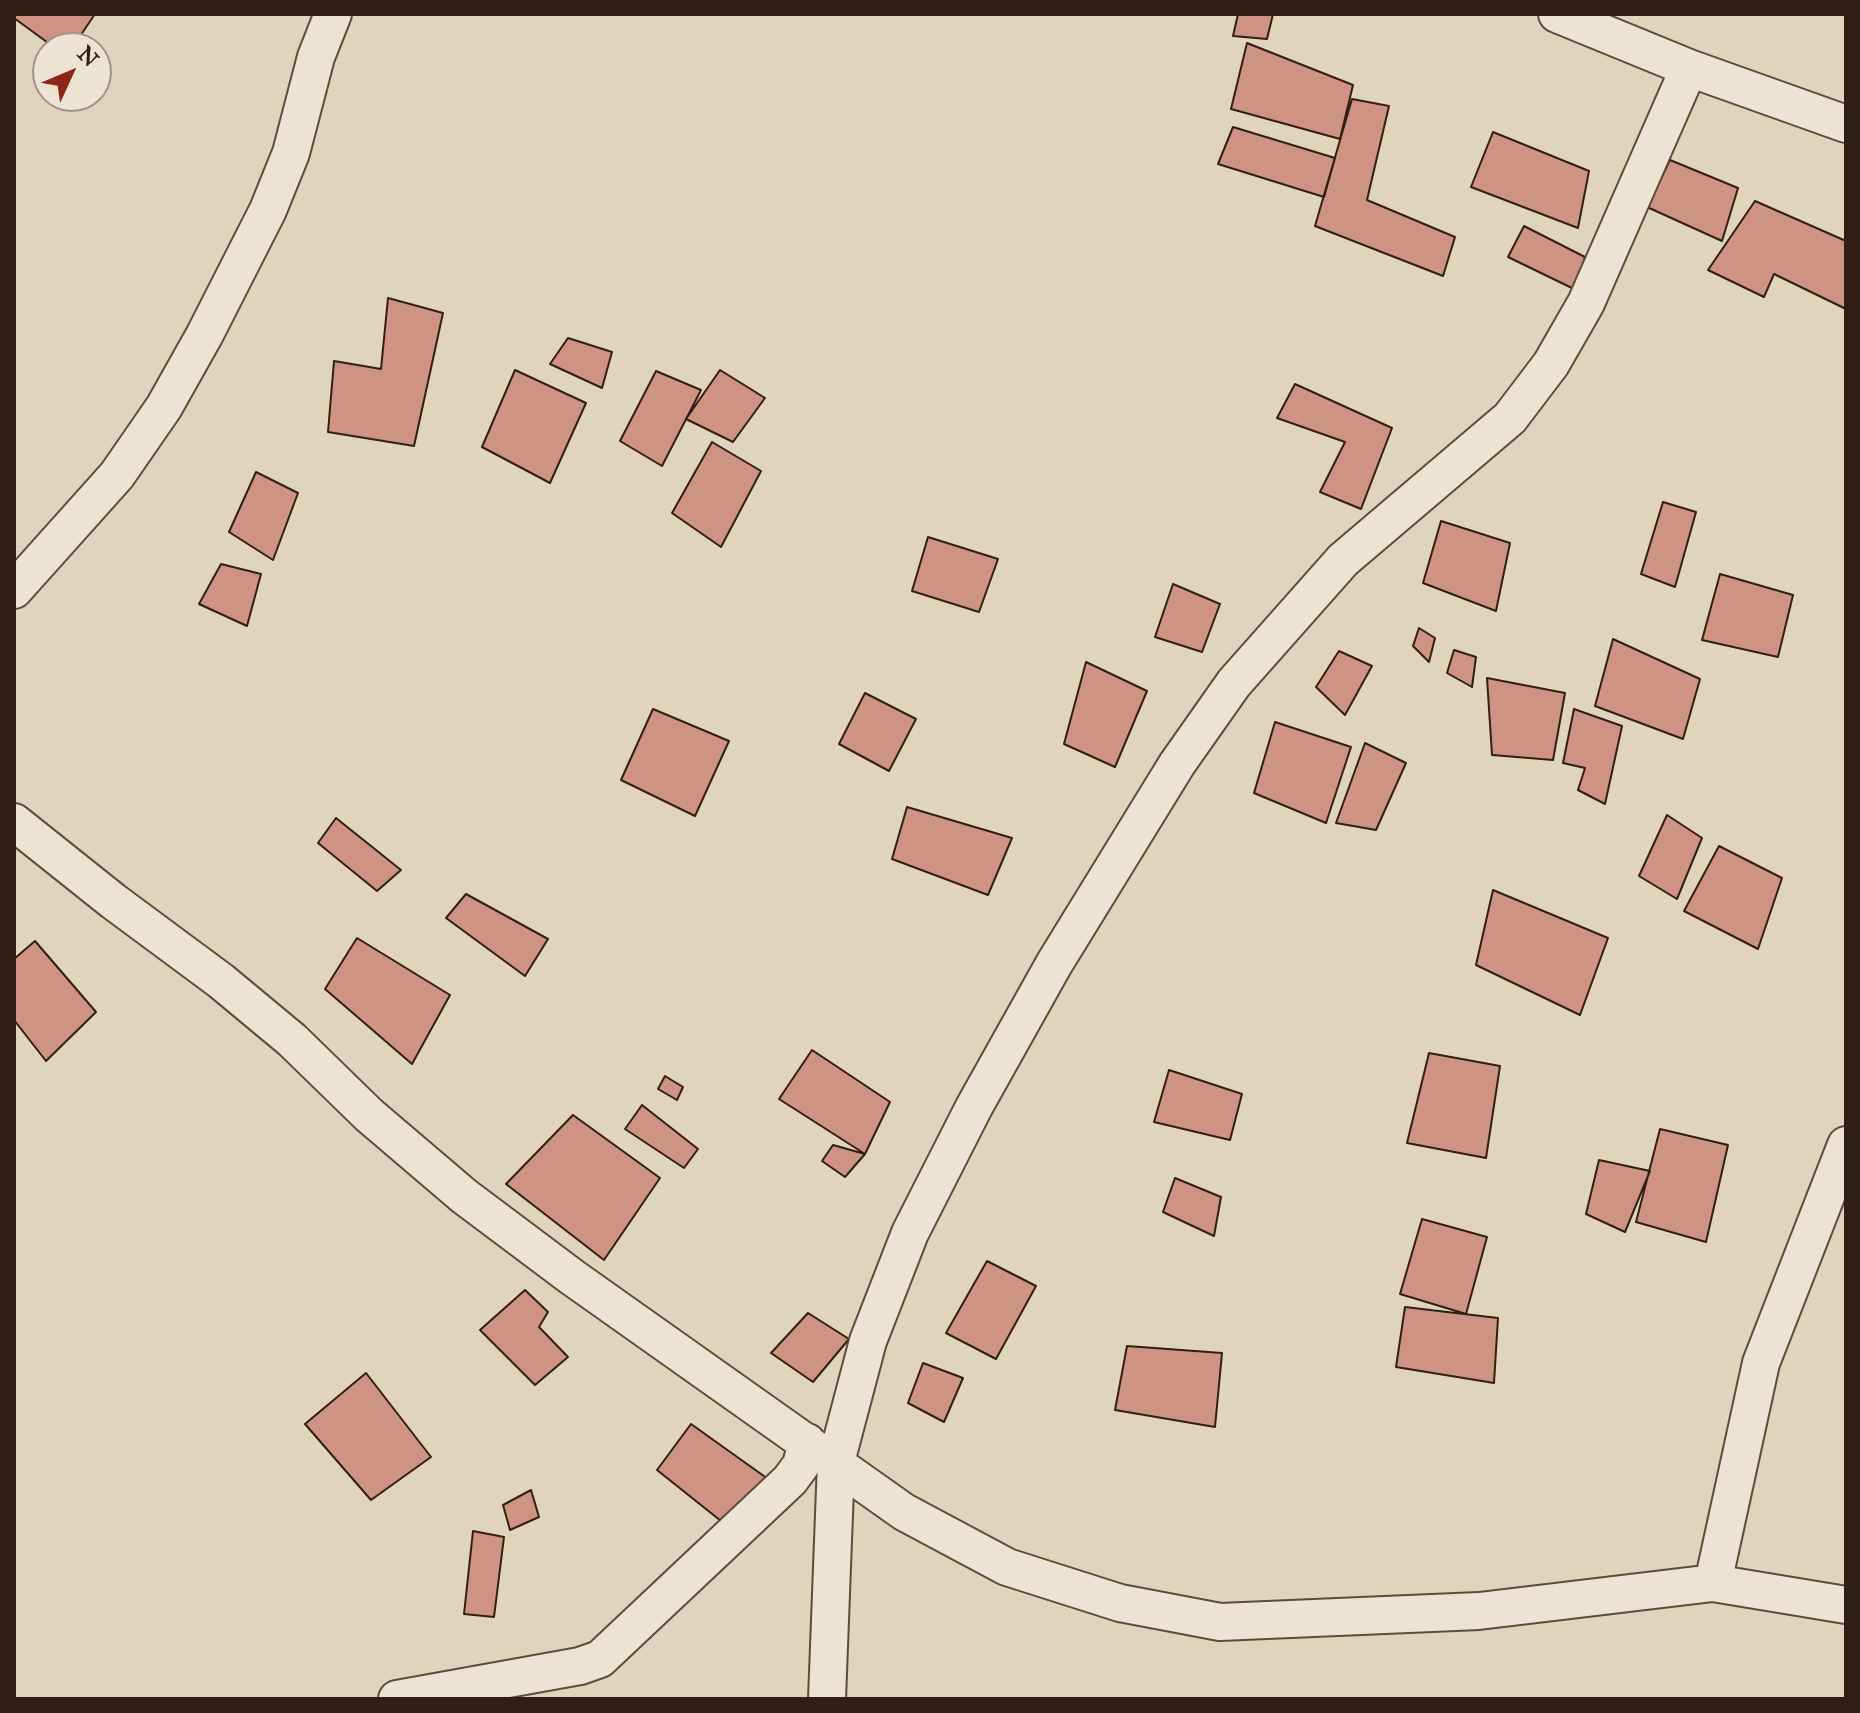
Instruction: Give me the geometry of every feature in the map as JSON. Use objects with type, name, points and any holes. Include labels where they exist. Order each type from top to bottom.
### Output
[{"type":"street","points":[[14,590],[117,475],[164,407],[212,321],[242,266],[280,181],[333,14]]},
{"type":"street","points":[[1557,14],[1689,68],[1846,124]]},
{"type":"street","points":[[827,1699],[822,1452],[910,1233],[974,1107],[1070,937],[1177,764],[1234,683],[1343,560],[1510,418],[1551,364],[1586,303],[1689,68]]},
{"type":"street","points":[[14,822],[221,981],[292,1040],[369,1115],[464,1196],[646,1330],[904,1512],[1007,1567],[1120,1603],[1220,1622],[1479,1611],[1713,1583],[1846,1605]]},
{"type":"street","points":[[1713,1583],[1761,1363],[1846,1145]]},
{"type":"street","points":[[397,1699],[580,1666],[600,1659],[790,1480],[801,1465],[822,1452]]},
{"type":"building","points":[[14,14],[95,14],[83,32],[33,32],[14,18]]},
{"type":"building","points":[[1238,14],[1273,14],[1267,39],[1233,36]]},
{"type":"building","points":[[1247,43],[1353,85],[1340,139],[1231,109]]},
{"type":"building","points":[[1352,99],[1389,106],[1367,200],[1455,237],[1443,276],[1315,226]]},
{"type":"building","points":[[1233,127],[1335,158],[1324,197],[1218,164]]},
{"type":"building","points":[[1493,132],[1589,171],[1578,228],[1471,187]]},
{"type":"building","points":[[1670,160],[1738,188],[1722,241],[1647,207]]},
{"type":"building","points":[[1755,201],[1846,241],[1846,309],[1774,274],[1764,297],[1708,270]]},
{"type":"building","points":[[1524,226],[1585,257],[1576,290],[1508,257]]},
{"type":"building","points":[[388,298],[443,313],[414,446],[328,432],[334,361],[381,369]]},
{"type":"building","points":[[568,338],[612,352],[602,388],[550,364]]},
{"type":"building","points":[[515,370],[586,403],[550,483],[482,447]]},
{"type":"building","points":[[720,370],[765,398],[733,442],[686,419]]},
{"type":"building","points":[[656,371],[701,390],[662,466],[620,441]]},
{"type":"building","points":[[1295,384],[1392,428],[1361,509],[1320,492],[1345,442],[1277,418]]},
{"type":"building","points":[[712,442],[761,471],[721,547],[672,513]]},
{"type":"building","points":[[256,472],[298,493],[273,560],[229,532]]},
{"type":"building","points":[[1663,502],[1696,512],[1675,587],[1641,574]]},
{"type":"building","points":[[1441,521],[1510,543],[1496,611],[1423,583]]},
{"type":"building","points":[[928,537],[998,559],[979,612],[912,591]]},
{"type":"building","points":[[221,564],[261,574],[247,626],[199,604]]},
{"type":"building","points":[[1720,574],[1793,595],[1778,657],[1702,640]]},
{"type":"building","points":[[1173,584],[1220,604],[1202,652],[1155,637]]},
{"type":"building","points":[[1419,628],[1435,638],[1429,662],[1413,646]]},
{"type":"building","points":[[1613,639],[1700,679],[1683,739],[1595,706]]},
{"type":"building","points":[[1454,650],[1476,657],[1472,687],[1447,673]]},
{"type":"building","points":[[1339,651],[1372,666],[1345,715],[1316,687]]},
{"type":"building","points":[[1086,662],[1147,691],[1115,767],[1064,744]]},
{"type":"building","points":[[1487,678],[1565,693],[1553,760],[1492,755]]},
{"type":"building","points":[[865,693],[916,719],[889,771],[839,744]]},
{"type":"building","points":[[653,709],[729,741],[695,816],[621,780]]},
{"type":"building","points":[[1574,709],[1622,726],[1605,804],[1578,790],[1585,768],[1563,763]]},
{"type":"building","points":[[1275,722],[1351,747],[1326,823],[1254,793]]},
{"type":"building","points":[[1365,743],[1406,763],[1376,830],[1336,823]]},
{"type":"building","points":[[907,807],[1012,838],[988,895],[892,859]]},
{"type":"building","points":[[1667,815],[1702,838],[1677,899],[1639,876]]},
{"type":"building","points":[[336,818],[401,870],[377,891],[318,843]]},
{"type":"building","points":[[1719,846],[1782,878],[1758,949],[1684,911]]},
{"type":"building","points":[[1493,890],[1608,938],[1580,1015],[1476,965]]},
{"type":"building","points":[[466,894],[548,939],[525,976],[446,918]]},
{"type":"building","points":[[357,938],[450,995],[412,1064],[325,989]]},
{"type":"building","points":[[35,941],[96,1012],[46,1061],[14,1020],[14,959]]},
{"type":"building","points":[[812,1050],[890,1102],[865,1154],[779,1099]]},
{"type":"building","points":[[1429,1053],[1500,1066],[1486,1158],[1407,1143]]},
{"type":"building","points":[[1169,1070],[1242,1094],[1230,1140],[1154,1122]]},
{"type":"building","points":[[665,1076],[683,1087],[677,1100],[658,1089]]},
{"type":"building","points":[[642,1105],[698,1149],[684,1168],[625,1129]]},
{"type":"building","points":[[573,1115],[660,1178],[604,1260],[506,1184]]},
{"type":"building","points":[[1660,1129],[1728,1145],[1706,1242],[1636,1222]]},
{"type":"building","points":[[833,1145],[865,1154],[845,1177],[822,1161]]},
{"type":"building","points":[[1599,1160],[1650,1171],[1625,1232],[1586,1214]]},
{"type":"building","points":[[1175,1178],[1221,1197],[1214,1236],[1163,1212]]},
{"type":"building","points":[[1422,1219],[1487,1237],[1466,1314],[1400,1294]]},
{"type":"building","points":[[987,1261],[1036,1286],[996,1359],[946,1333]]},
{"type":"building","points":[[525,1290],[548,1312],[539,1327],[568,1357],[535,1385],[480,1330]]},
{"type":"building","points":[[1405,1307],[1498,1318],[1494,1383],[1396,1367]]},
{"type":"building","points":[[808,1313],[849,1339],[813,1382],[771,1353]]},
{"type":"building","points":[[1127,1346],[1222,1353],[1215,1427],[1115,1410]]},
{"type":"building","points":[[923,1363],[963,1378],[944,1422],[908,1403]]},
{"type":"building","points":[[366,1373],[431,1457],[371,1500],[305,1424]]},
{"type":"building","points":[[691,1424],[768,1479],[726,1525],[657,1470]]},
{"type":"building","points":[[531,1490],[539,1517],[510,1530],[503,1505]]},
{"type":"building","points":[[473,1531],[504,1537],[494,1617],[464,1614]]}]
